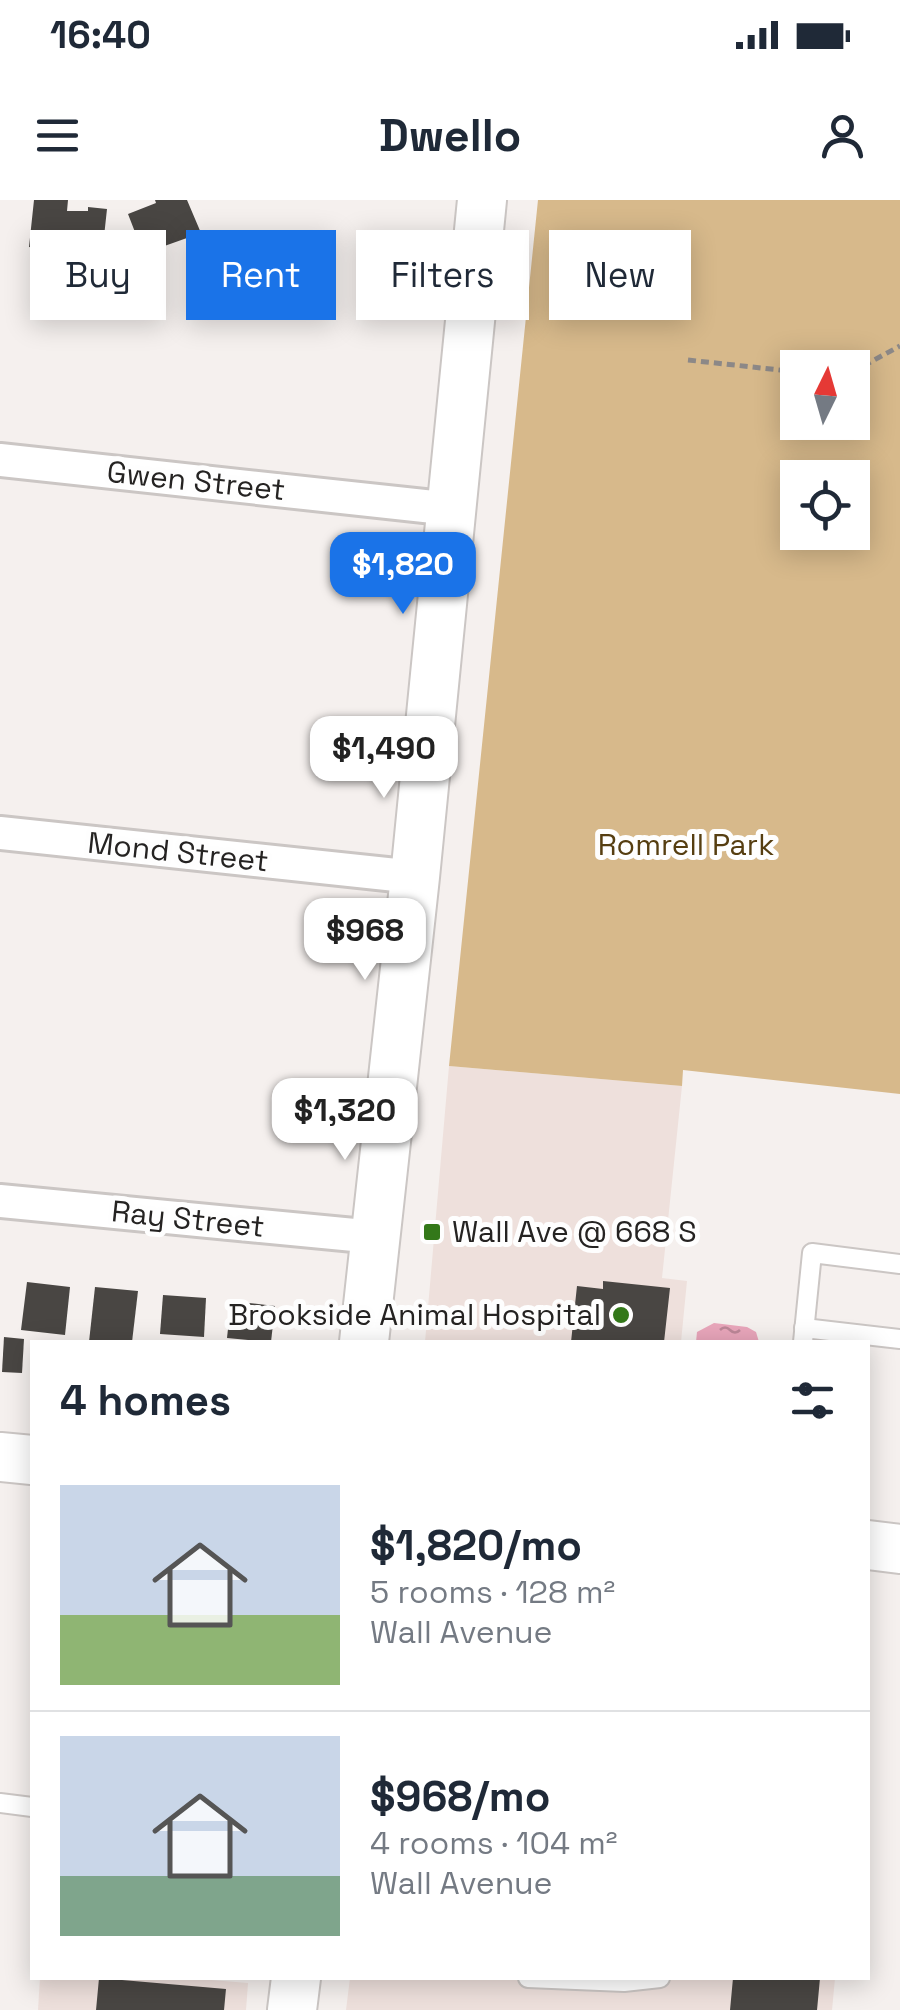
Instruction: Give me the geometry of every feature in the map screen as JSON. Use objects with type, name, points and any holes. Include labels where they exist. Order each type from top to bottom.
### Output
[{"type":"main road","points":[[364,1340],[482,200]]},
{"type":"main road","points":[[0,1457],[30,1460]]},
{"type":"main road","points":[[870,1546],[900,1549]]},
{"type":"main road","points":[[292,2010],[296,1980]]},
{"type":"street","name":"Gwen Street","points":[[0,460],[452,509]]},
{"type":"street","name":"Mond Street","points":[[0,833],[415,877]]},
{"type":"street","name":"Ray Street","points":[[0,1201],[375,1238]]},
{"type":"lane","points":[[900,1264],[812,1254],[803,1335],[900,1340]]},
{"type":"lane","points":[[0,1804],[30,1807]]},
{"type":"lane","points":[[576,1980],[642,1980]]},
{"type":"path","points":[[870,362],[900,346]]},
{"type":"path","points":[[688,360],[780,370]]},
{"type":"shaded area","points":[[449,1066],[682,1086],[662,1278],[687,1281],[681,1340],[425,1340]]},
{"type":"shaded area","points":[[40,1980],[248,1983],[246,2010],[38,2010]]},
{"type":"shaded area","points":[[350,1980],[835,1980],[832,2010],[346,2010]]},
{"type":"green space","name":"Romrell Park","points":[[538,200],[900,200],[900,1094],[683,1070],[682,1086],[449,1066],[526,320],[529,320]]},
{"type":"water","points":[[714,1323],[747,1327],[756,1332],[758,1340],[696,1340],[697,1332]]},
{"type":"building","points":[[34,200],[68,200],[67,211],[107,209],[105,230],[31,230]]},
{"type":"building","points":[[155,200],[187,200],[200,230],[186,230],[186,238],[166,245],[166,230],[134,230],[128,214],[156,203]]},
{"type":"building","name":"Brookside Animal Hospital","points":[[603,1281],[670,1288],[664,1340],[571,1340],[577,1286],[603,1289]]},
{"type":"building","points":[[27,1282],[70,1287],[65,1335],[21,1330]]},
{"type":"building","points":[[95,1287],[138,1291],[132,1340],[89,1340]]},
{"type":"building","points":[[163,1295],[206,1298],[204,1337],[160,1334]]},
{"type":"building","points":[[231,1301],[275,1306],[271,1340],[227,1338]]},
{"type":"building","points":[[4,1337],[24,1339],[22,1373],[2,1372]]},
{"type":"building","points":[[99,1980],[226,1989],[224,2010],[96,2010]]},
{"type":"building","points":[[733,1980],[820,1980],[817,2010],[730,2010]]},
{"type":"place","name":"Wall Ave @ 668 S","points":[[432,1232]]},
{"type":"place","name":"Brookside Animal Hospital","points":[[621,1315]]}]
